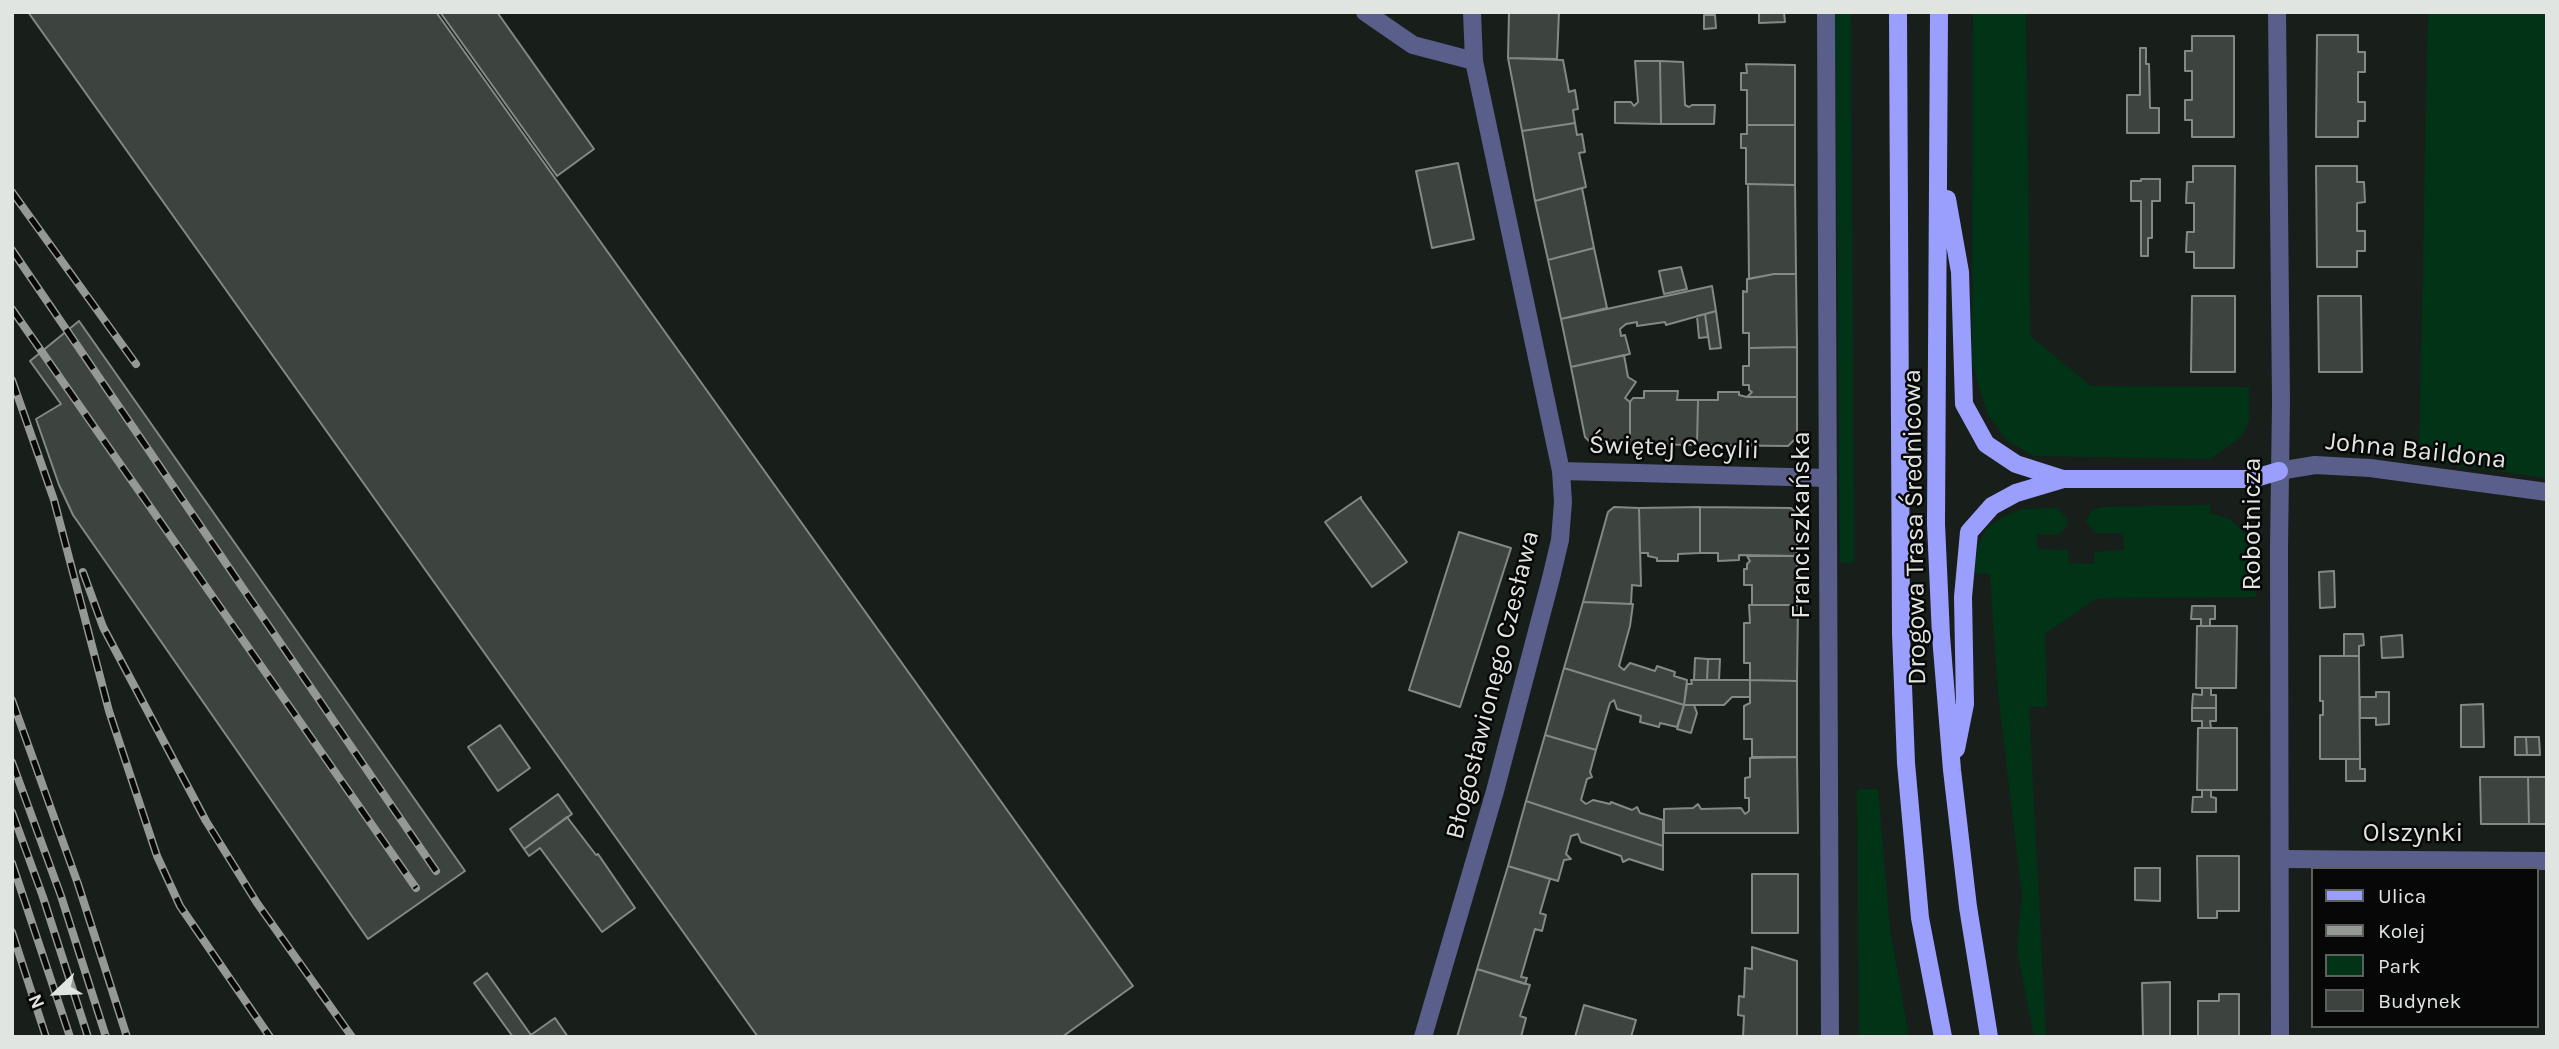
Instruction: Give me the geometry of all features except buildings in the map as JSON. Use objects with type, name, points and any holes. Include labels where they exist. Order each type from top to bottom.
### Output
[{"type":"main road","name":"Drogowa Trasa Średnicowa","points":[[1898,12],[1900,620],[1906,764],[1920,918],[1943,1037]]},
{"type":"main road","name":"Drogowa Trasa Średnicowa","points":[[1939,12],[1936,524],[1941,636],[1952,770],[1968,907],[1990,1037]]},
{"type":"main road","points":[[1939,158],[1960,272],[1964,404],[1986,444],[2016,464],[2063,479]]},
{"type":"main road","points":[[1952,770],[1965,704],[1963,597],[1969,532],[1992,506],[2017,493],[2063,479],[2252,479],[2279,471]]},
{"type":"street","points":[[1365,12],[1413,45],[1474,61]]},
{"type":"street","name":"Błogosławionego Czesława","points":[[1423,1037],[1495,792],[1551,578],[1560,540],[1563,502],[1561,471],[1474,61],[1472,12]]},
{"type":"street","name":"Franciszkańska","points":[[1826,12],[1830,1037]]},
{"type":"street","name":"Robotnicza","points":[[2277,12],[2281,402],[2280,1037]]},
{"type":"street","name":"Johna Baildona","points":[[2279,471],[2315,466],[2370,468],[2547,492]]},
{"type":"street","name":"Świętej Cecylii","points":[[1561,471],[1828,478]]},
{"type":"street","name":"Olszynki","points":[[2280,859],[2547,861]]},
{"type":"green space","points":[[1835,12],[1851,12],[1854,562],[1840,563]]},
{"type":"green space","points":[[1973,12],[2026,12],[2030,336],[2091,386],[2249,387],[2249,420],[2242,436],[2210,459],[2034,456],[2006,440],[1987,412],[1972,364]]},
{"type":"green space","points":[[2428,12],[2547,12],[2547,478],[2419,460]]},
{"type":"green space","points":[[2210,505],[2210,513],[2230,519],[2251,539],[2256,597],[2097,598],[2045,634],[2047,707],[2029,707],[2046,1037],[2034,1037],[2017,950],[2022,895],[1998,693],[1990,574],[1974,573],[1978,545],[1987,528],[2003,517],[2022,509],[2057,508],[2067,518],[2067,526],[2059,534],[2036,534],[2038,549],[2068,550],[2069,563],[2094,564],[2094,552],[2124,550],[2123,533],[2097,533],[2090,527],[2086,521],[2092,510],[2104,507]]},
{"type":"green space","points":[[1857,789],[1878,789],[1890,929],[1909,1037],[1859,1037]]},
{"type":"railway","points":[[12,192],[136,364]]},
{"type":"railway","points":[[12,250],[436,871]]},
{"type":"railway","points":[[12,309],[416,888]]},
{"type":"railway","points":[[12,380],[54,500],[109,711],[157,856],[180,906],[270,1037]]},
{"type":"railway","points":[[83,572],[103,627],[206,821],[257,903],[352,1037]]},
{"type":"railway","points":[[12,700],[78,884],[127,1037]]},
{"type":"railway","points":[[12,762],[61,896],[106,1037]]},
{"type":"railway","points":[[12,812],[43,897],[88,1037]]},
{"type":"railway","points":[[12,863],[70,1037]]},
{"type":"railway","points":[[12,932],[46,1037]]}]
